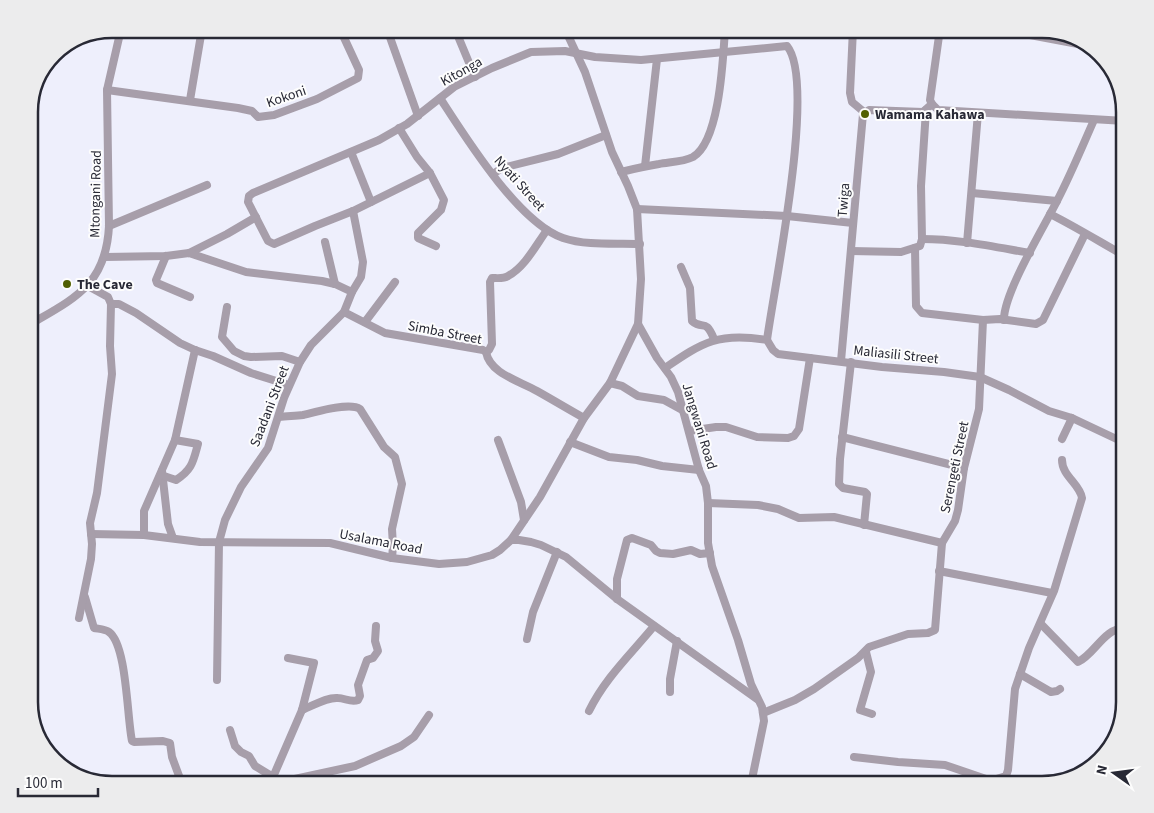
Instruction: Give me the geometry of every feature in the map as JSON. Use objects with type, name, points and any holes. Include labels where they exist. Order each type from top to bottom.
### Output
[{"type":"street","name":"Mtongani Road","points":[[38,320],[65,304],[88,286],[94,280],[104,257],[109,226],[107,90],[120,37]]},
{"type":"street","points":[[190,100],[201,37]]},
{"type":"street","name":"Kokoni","points":[[107,90],[246,109],[252,111],[258,117],[266,117],[317,99],[356,80],[359,74],[343,37]]},
{"type":"street","points":[[390,37],[418,116]]},
{"type":"street","points":[[458,37],[475,77]]},
{"type":"street","points":[[569,37],[577,54],[591,65],[606,135],[637,209],[641,279],[638,324]]},
{"type":"street","points":[[621,172],[685,160],[701,151],[710,133],[720,92],[725,37]]},
{"type":"street","points":[[853,37],[850,93],[852,102],[864,112],[869,110],[916,113],[923,112],[929,107],[942,111],[1116,121]]},
{"type":"street","points":[[851,251],[902,252],[920,246],[922,239],[921,186],[939,37]]},
{"type":"street","points":[[1041,37],[1069,42]]},
{"type":"street","name":"Kitonga","points":[[430,173],[353,211],[274,244],[268,241],[248,202],[249,196],[288,177],[379,140],[418,116],[454,87],[492,68],[532,52],[565,51],[577,54],[591,65],[787,46],[792,52],[799,97],[798,115],[786,216],[767,340]]},
{"type":"street","points":[[645,166],[658,59]]},
{"type":"street","name":"Nyati Street","points":[[440,98],[492,174],[514,200],[548,230],[562,238],[583,242],[640,244]]},
{"type":"street","name":"Twiga","points":[[842,361],[862,116],[864,112]]},
{"type":"street","points":[[967,242],[978,113]]},
{"type":"street","points":[[1004,320],[1004,311],[1011,291],[1057,201],[1094,120]]},
{"type":"street","points":[[399,128],[441,190],[444,203],[441,210],[418,233],[418,238],[436,246]]},
{"type":"street","points":[[492,174],[502,168],[558,154],[606,135]]},
{"type":"street","points":[[351,152],[371,202]]},
{"type":"street","points":[[109,226],[207,185]]},
{"type":"street","points":[[972,193],[1057,201]]},
{"type":"street","points":[[637,209],[786,216],[853,224]]},
{"type":"street","name":"Saadani Street","points":[[217,680],[219,542],[222,530],[240,487],[268,448],[289,385],[300,362],[311,345],[344,312],[360,277],[363,262],[353,211]]},
{"type":"street","points":[[1050,214],[1116,249]]},
{"type":"street","points":[[104,257],[166,256],[189,253],[222,237],[256,217]]},
{"type":"street","points":[[484,368],[492,344],[490,282],[492,278],[506,278],[510,275],[548,230]]},
{"type":"street","points":[[915,248],[916,302],[920,311],[930,315],[1036,324],[1042,322],[1085,234]]},
{"type":"street","points":[[922,239],[967,242],[1030,253]]},
{"type":"street","points":[[325,242],[335,284]]},
{"type":"street","points":[[189,253],[246,272],[335,284],[352,292]]},
{"type":"street","points":[[166,256],[156,283],[190,297]]},
{"type":"street","points":[[681,267],[690,288],[692,321],[695,324],[706,325],[714,339]]},
{"type":"street","points":[[365,322],[395,282]]},
{"type":"street","points":[[79,618],[91,559],[90,523],[97,493],[112,374],[110,346],[111,304],[108,297],[88,286]]},
{"type":"street","points":[[111,304],[119,304],[136,313],[180,343],[195,350],[289,385]]},
{"type":"street","points":[[226,307],[222,337],[234,350],[251,358],[282,356],[300,362]]},
{"type":"street","name":"Simba Street","points":[[344,312],[385,333],[480,350],[497,369],[515,381],[534,389],[584,418]]},
{"type":"street","name":"Serengeti Street","points":[[763,713],[795,700],[814,689],[866,652],[869,647],[908,634],[928,633],[935,630],[942,543],[955,521],[964,468],[979,409],[983,320]]},
{"type":"street","name":"Jangwani Road","points":[[638,324],[678,392],[699,470],[706,486],[708,543],[712,566],[738,640],[747,673],[763,713],[764,721],[761,741],[752,776]]},
{"type":"street","name":"Usalama Road","points":[[91,534],[144,535],[200,542],[330,543],[392,558],[439,564],[467,562],[492,555],[511,540],[540,498],[584,418],[610,383],[638,324]]},
{"type":"street","points":[[665,368],[714,339],[747,336],[767,340]]},
{"type":"street","name":"Maliasili Street","points":[[767,340],[778,354],[980,377],[1049,411],[1072,418],[1116,439]]},
{"type":"street","points":[[144,535],[144,511],[175,440],[195,350]]},
{"type":"street","points":[[689,431],[726,427],[756,437],[788,438],[794,436],[798,429],[810,358]]},
{"type":"street","points":[[851,362],[842,437],[839,484],[843,488],[867,494],[864,525]]},
{"type":"street","points":[[610,383],[622,386],[638,396],[664,400],[684,411]]},
{"type":"street","points":[[279,417],[354,406],[360,409],[384,446],[396,457],[400,473],[402,484],[392,529],[392,558]]},
{"type":"street","points":[[1062,439],[1072,418]]},
{"type":"street","points":[[842,437],[964,468]]},
{"type":"street","points":[[162,471],[176,480],[187,472],[193,461],[198,444],[175,440]]},
{"type":"street","points":[[498,440],[518,495],[524,520]]},
{"type":"street","points":[[570,442],[609,456],[662,466],[699,470]]},
{"type":"street","points":[[1006,776],[1015,689],[1029,648],[1041,624],[1060,574],[1082,497],[1063,467],[1062,460]]},
{"type":"street","points":[[162,471],[168,524],[173,538]]},
{"type":"street","points":[[708,503],[758,504],[778,509],[799,518],[834,518],[942,543]]},
{"type":"street","points":[[617,599],[617,579],[627,540],[632,538],[651,545],[656,552],[660,553],[673,554],[691,550],[700,554],[710,553]]},
{"type":"street","points":[[511,540],[531,542],[566,557],[617,599],[759,700]]},
{"type":"street","points":[[527,640],[533,612],[558,552]]},
{"type":"street","points":[[939,571],[1052,593]]},
{"type":"street","points":[[85,596],[94,628],[109,631],[118,642],[126,687],[132,741],[164,741],[170,743],[172,757],[179,776]]},
{"type":"street","points":[[1041,624],[1078,662],[1109,633],[1116,630]]},
{"type":"street","points":[[302,710],[333,698],[352,702],[358,700],[360,696],[358,685],[367,660],[377,653],[375,640],[376,626]]},
{"type":"street","points":[[589,711],[597,695],[608,680],[654,626]]},
{"type":"street","points":[[670,692],[670,679],[677,641]]},
{"type":"street","points":[[866,652],[871,672],[860,710],[872,714]]},
{"type":"street","points":[[274,776],[302,710],[314,663],[288,658]]},
{"type":"street","points":[[1020,674],[1051,692],[1057,692],[1060,689]]},
{"type":"street","points":[[309,776],[355,766],[409,741],[418,733],[429,715]]},
{"type":"street","points":[[230,730],[235,746],[249,756],[254,766],[266,776]]},
{"type":"street","points":[[854,756],[898,762],[945,765],[973,776]]},
{"type":"place","name":"Wamama Kahawa","points":[[865,114]]},
{"type":"place","name":"The Cave","points":[[67,284]]}]
